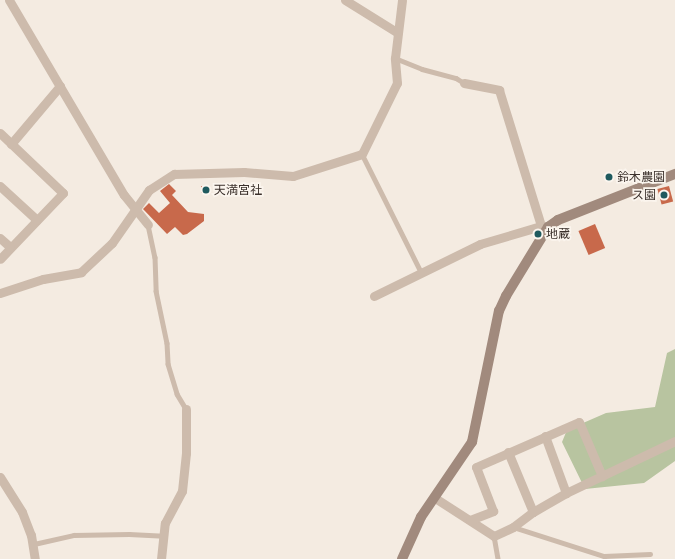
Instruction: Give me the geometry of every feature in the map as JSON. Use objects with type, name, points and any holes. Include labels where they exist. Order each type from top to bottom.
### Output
[{"type":"street","points":[[9,0],[124,195],[148,224]]},
{"type":"street","points":[[345,0],[398,33]]},
{"type":"street","points":[[1,291],[43,279],[81,272],[112,243],[148,190],[174,174],[244,172],[294,176],[362,154],[397,83],[395,58],[402,0]]},
{"type":"street","points":[[402,559],[414,529],[472,442],[499,311],[544,226],[499,90],[464,83]]},
{"type":"street","points":[[11,144],[60,86]]},
{"type":"street","points":[[0,133],[64,193],[0,259]]},
{"type":"street","points":[[374,296],[480,244],[544,226],[675,174]]},
{"type":"street","points":[[0,186],[37,220]]},
{"type":"street","points":[[0,238],[10,247]]},
{"type":"street","points":[[161,559],[165,523],[182,491],[186,453],[186,408]]},
{"type":"street","points":[[470,520],[493,511],[476,467],[579,422],[602,476]]},
{"type":"street","points":[[545,436],[566,493]]},
{"type":"street","points":[[435,498],[494,536],[514,528],[533,512],[566,493],[675,441]]},
{"type":"street","points":[[508,452],[533,512]]},
{"type":"street","points":[[0,476],[22,512],[34,544],[35,559]]},
{"type":"lane","points":[[395,58],[422,69],[456,78],[464,83]]},
{"type":"lane","points":[[362,154],[421,272]]},
{"type":"lane","points":[[148,224],[155,258],[156,291],[167,343],[168,364],[177,394],[186,408]]},
{"type":"lane","points":[[514,528],[604,556],[650,554]]},
{"type":"lane","points":[[34,544],[74,535],[129,534],[163,536]]},
{"type":"lane","points":[[494,536],[498,559]]},
{"type":"green space","points":[[675,349],[675,461],[644,483],[585,489],[562,442],[567,430],[606,413],[655,407],[667,353]]},
{"type":"building","points":[[169,184],[176,191],[172,195],[188,212],[204,214],[204,221],[187,234],[183,235],[175,227],[167,234],[143,209],[149,203],[159,213],[170,203],[160,191]]},
{"type":"building","points":[[201,186],[210,186],[210,193],[201,193]]},
{"type":"building","points":[[669,186],[673,201],[662,205],[657,189]]},
{"type":"building","points":[[595,224],[605,248],[589,255],[578,231]]},
{"type":"place","name":"鈴木農園","points":[[609,177]]},
{"type":"place","name":"天満宮社","points":[[206,190]]},
{"type":"place","name":"ス園","points":[[664,195]]},
{"type":"place","name":"地蔵","points":[[538,234]]}]
